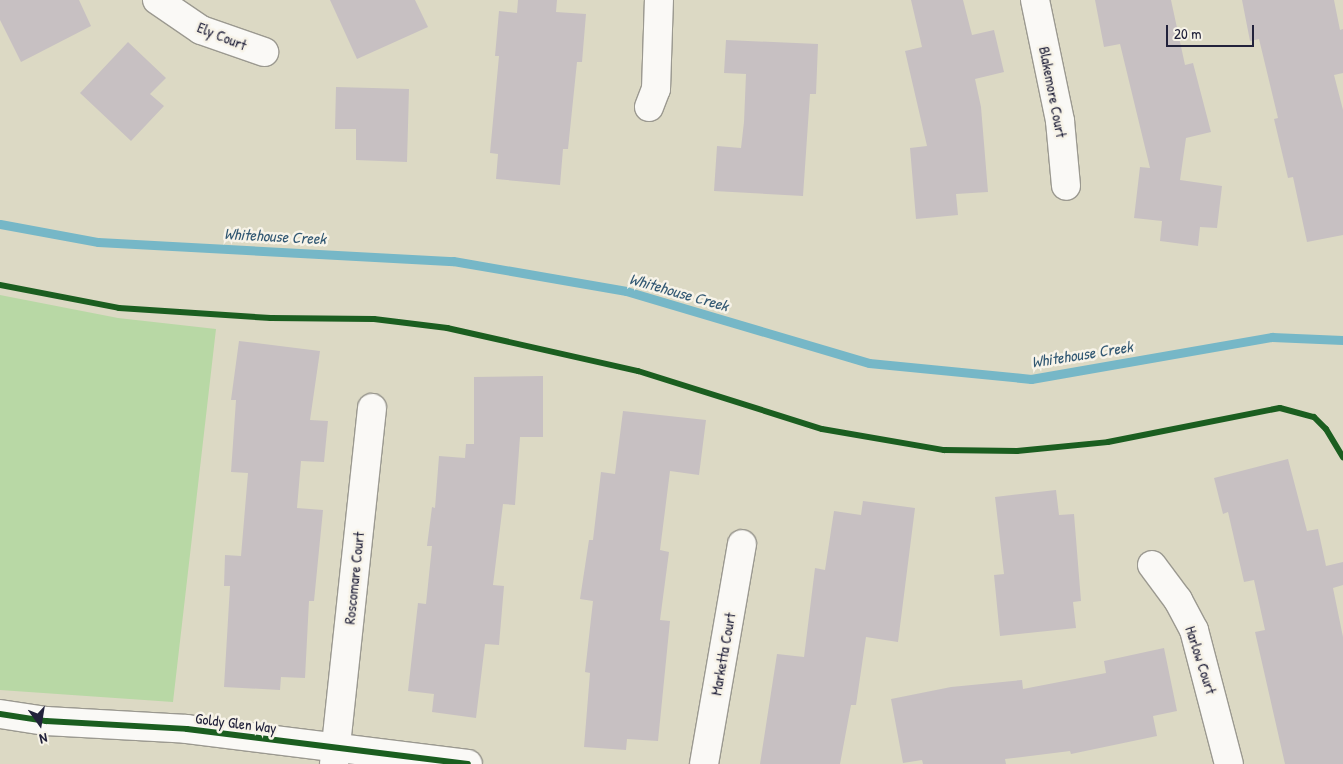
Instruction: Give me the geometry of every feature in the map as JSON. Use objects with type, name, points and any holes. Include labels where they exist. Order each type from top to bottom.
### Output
[{"type":"street","name":"Ely Court","points":[[157,0],[201,30],[264,52]]},
{"type":"street","points":[[648,107],[656,89],[659,0]]},
{"type":"street","name":"Blakemore Court","points":[[1035,0],[1060,121],[1066,186]]},
{"type":"street","name":"Roscomare Court","points":[[335,756],[372,408]]},
{"type":"street","name":"Marketta Court","points":[[704,764],[742,544]]},
{"type":"street","name":"Harlow Court","points":[[1152,566],[1178,600],[1194,630],[1229,764]]},
{"type":"street","name":"Goldy Glen Way","points":[[0,714],[46,721],[187,729],[335,756],[468,764]]},
{"type":"green space","points":[[0,295],[118,318],[216,329],[173,702],[0,690]]},
{"type":"building","points":[[0,0],[79,0],[91,26],[21,62],[0,20]]},
{"type":"building","points":[[330,0],[415,0],[428,27],[357,59]]},
{"type":"building","points":[[518,0],[557,0],[556,12],[586,14],[582,62],[577,62],[568,149],[563,149],[560,185],[496,179],[498,154],[490,153],[499,56],[495,56],[499,11],[517,13]]},
{"type":"building","points":[[911,0],[963,0],[972,35],[994,30],[1004,72],[975,79],[981,107],[988,192],[956,194],[958,215],[916,219],[910,148],[927,146],[905,51],[922,47]]},
{"type":"building","points":[[1095,0],[1171,0],[1185,65],[1193,63],[1211,132],[1186,138],[1180,180],[1222,186],[1217,228],[1200,227],[1198,246],[1160,241],[1162,221],[1134,218],[1140,167],[1150,168],[1120,44],[1104,47]]},
{"type":"building","points":[[1242,0],[1334,0],[1340,30],[1343,29],[1343,73],[1334,75],[1343,110],[1343,235],[1307,242],[1293,177],[1288,178],[1274,119],[1278,118],[1259,39],[1250,41]]},
{"type":"building","points":[[726,40],[818,44],[816,94],[810,94],[803,196],[714,191],[717,146],[741,148],[744,122],[746,74],[724,73]]},
{"type":"building","points":[[128,42],[166,78],[150,94],[164,106],[131,141],[80,93]]},
{"type":"building","points":[[336,87],[409,89],[407,162],[356,160],[356,129],[335,129]]},
{"type":"building","points":[[239,341],[320,351],[310,420],[328,421],[324,462],[301,461],[297,508],[323,510],[314,601],[309,601],[305,678],[281,677],[280,690],[224,687],[230,586],[224,586],[225,555],[241,556],[248,473],[231,472],[236,400],[231,400]]},
{"type":"building","points":[[543,376],[543,437],[520,437],[515,505],[503,504],[493,585],[504,586],[499,645],[485,644],[476,718],[432,712],[434,694],[408,691],[418,603],[426,604],[432,546],[427,546],[432,507],[435,508],[439,456],[465,458],[466,444],[474,444],[474,377]]},
{"type":"building","points":[[623,411],[706,420],[699,475],[670,471],[660,550],[669,552],[660,620],[670,621],[658,741],[627,739],[626,750],[584,747],[590,673],[585,672],[593,601],[580,599],[589,540],[593,540],[601,472],[615,474]]},
{"type":"building","points":[[1288,459],[1307,531],[1318,529],[1326,566],[1343,562],[1343,585],[1333,588],[1343,637],[1343,764],[1285,764],[1255,632],[1265,630],[1254,580],[1244,582],[1228,512],[1223,514],[1214,478]]},
{"type":"building","points":[[1056,490],[1059,515],[1074,514],[1081,601],[1073,602],[1076,628],[1000,636],[994,575],[1004,574],[995,497]]},
{"type":"building","points":[[863,501],[915,508],[898,642],[866,637],[856,705],[851,705],[840,764],[760,764],[777,654],[804,657],[815,568],[825,570],[834,511],[861,515]]},
{"type":"building","points":[[1164,648],[1177,711],[1153,716],[1157,736],[1071,754],[1070,751],[1005,759],[1006,764],[923,764],[922,760],[903,763],[891,699],[951,687],[1022,680],[1023,689],[1106,673],[1104,661]]},
{"type":"waterway","name":"Whitehouse Creek","points":[[0,224],[98,242],[453,261],[626,291],[869,363],[1031,379],[1272,337],[1343,340]]},
{"type":"cycle path","points":[[0,285],[119,308],[271,318],[374,319],[447,328],[638,371],[822,429],[944,450],[1017,451],[1108,442],[1280,408],[1314,417],[1326,429],[1343,457]]},
{"type":"cycle path","points":[[0,714],[46,721],[187,729],[468,764]]}]
